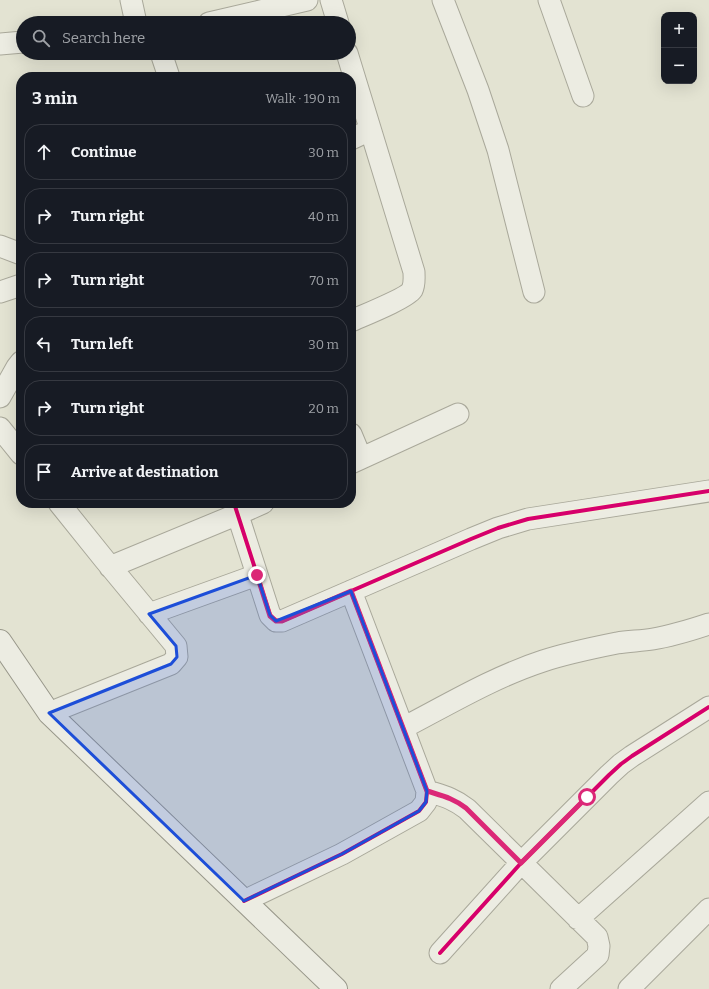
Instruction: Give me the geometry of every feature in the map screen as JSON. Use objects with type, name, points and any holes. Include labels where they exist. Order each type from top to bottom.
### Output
[{"type":"main road","points":[[0,641],[49,713],[335,989]]},
{"type":"street","points":[[131,0],[134,16]]},
{"type":"street","points":[[239,16],[306,0]]},
{"type":"street","points":[[331,0],[336,16]]},
{"type":"street","points":[[444,0],[496,143],[534,292]]},
{"type":"street","points":[[549,0],[583,96]]},
{"type":"street","points":[[0,44],[16,43]]},
{"type":"street","points":[[163,60],[167,72]]},
{"type":"street","points":[[349,60],[351,72]]},
{"type":"street","points":[[356,88],[414,272],[415,281],[412,291],[404,297],[356,319]]},
{"type":"street","points":[[356,137],[370,130]]},
{"type":"street","points":[[0,246],[16,252]]},
{"type":"street","points":[[0,292],[16,287]]},
{"type":"street","points":[[0,397],[16,369]]},
{"type":"street","points":[[356,460],[458,414]]},
{"type":"street","points":[[0,428],[16,448]]},
{"type":"street","points":[[110,567],[236,509],[270,616],[276,621],[282,621],[498,528],[528,519],[709,491]]},
{"type":"street","points":[[49,713],[171,664],[177,657],[176,646],[110,567],[69,508]]},
{"type":"street","points":[[150,614],[257,575]]},
{"type":"street","points":[[244,901],[342,854],[419,811],[426,802],[427,791],[351,591]]},
{"type":"street","points":[[403,728],[520,669],[570,654],[618,643],[654,639],[693,630],[709,624]]},
{"type":"street","points":[[440,953],[521,863],[621,764],[709,707]]},
{"type":"street","points":[[427,791],[446,796],[457,801],[466,808],[597,937],[600,946],[598,955],[561,989]]},
{"type":"street","points":[[578,919],[709,802]]},
{"type":"street","points":[[629,989],[709,909]]},
{"type":"highlighted area","points":[[257,575],[270,615],[276,621],[351,591],[427,791],[426,802],[419,811],[342,854],[244,901],[49,713],[171,664],[177,657],[176,646],[149,614]]},
{"type":"cycle path","points":[[236,508],[270,615],[276,621],[282,621],[498,528],[528,519],[709,491]]},
{"type":"cycle path","points":[[244,901],[342,854],[419,811],[426,802],[427,791],[351,591]]},
{"type":"cycle path","points":[[440,953],[521,863],[621,764],[709,707]]},
{"type":"route","points":[[257,575],[270,616],[276,621],[282,621],[351,591],[427,791],[446,796],[457,801],[466,808],[521,863],[587,797]]}]
